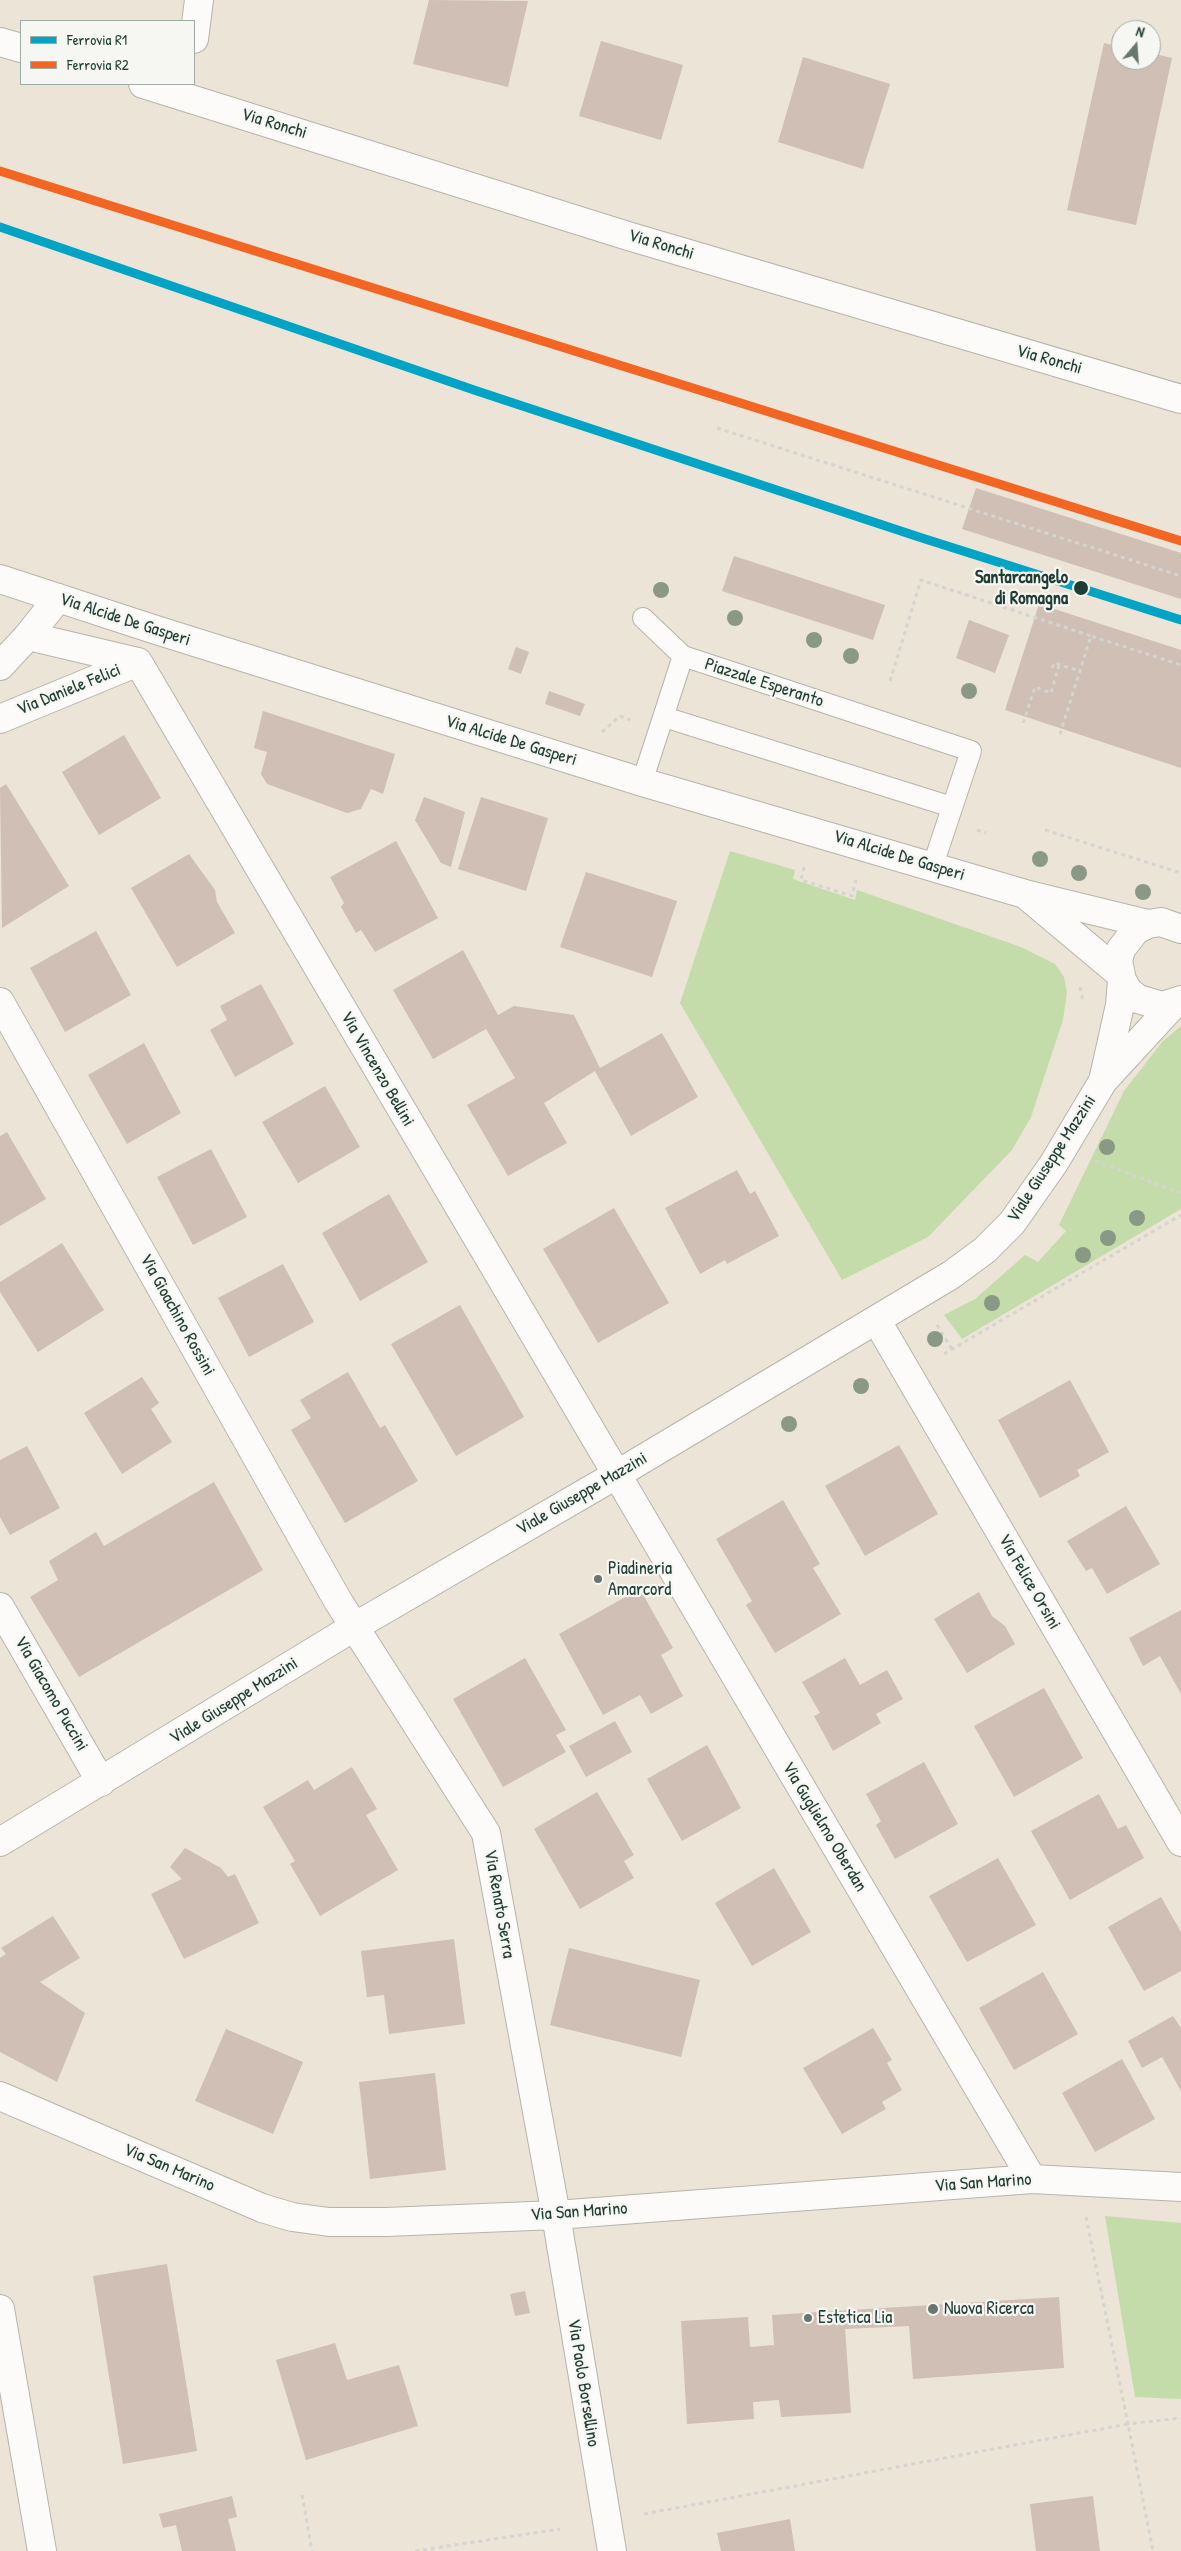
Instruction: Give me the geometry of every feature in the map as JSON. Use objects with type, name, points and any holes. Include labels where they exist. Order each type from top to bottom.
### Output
[{"type":"street","points":[[195,32],[200,0]]},
{"type":"street","points":[[0,42],[20,48]]},
{"type":"street","name":"Via Ronchi","points":[[150,85],[186,90],[628,236],[1181,399]]},
{"type":"street","name":"Via Alcide De Gasperi","points":[[0,579],[153,630],[642,782],[933,865],[1025,894],[1148,924],[1161,922],[1181,928]]},
{"type":"street","points":[[0,666],[28,636],[58,598]]},
{"type":"street","name":"Via Daniele Felici","points":[[0,719],[138,662],[153,630]]},
{"type":"street","name":"Via Daniele Felici","points":[[28,636],[138,662]]},
{"type":"street","name":"Via Vincenzo Bellini","points":[[138,662],[616,1475]]},
{"type":"street","name":"Via Alcide De Gasperi","points":[[1025,894],[1120,977],[1128,991],[1138,999],[1162,1006],[1177,1002]]},
{"type":"street","name":"Viale Giuseppe Mazzini","points":[[1102,1081],[1120,1006],[1121,949],[1136,930],[1148,924]]},
{"type":"street","name":"Via Gioachino Rossini","points":[[0,1002],[354,1627]]},
{"type":"street","name":"Viale Giuseppe Mazzini","points":[[0,1842],[354,1627],[616,1475],[951,1276],[985,1250],[1012,1223],[1054,1163],[1102,1081],[1177,1002]]},
{"type":"street","name":"Via Felice Orsini","points":[[877,1321],[1181,1842]]},
{"type":"street","name":"Via Guglielmo Oberdan","points":[[616,1475],[1032,2179]]},
{"type":"street","name":"Via Giacomo Puccini","points":[[0,1606],[101,1782]]},
{"type":"street","name":"Via Renato Serra","points":[[354,1627],[486,1833],[556,2215]]},
{"type":"street","name":"Via San Marino","points":[[0,2096],[262,2208],[292,2217],[328,2222],[386,2222],[556,2215],[1032,2179],[1181,2187]]},
{"type":"street","name":"Via Paolo Borsellino","points":[[556,2215],[612,2551]]},
{"type":"street","points":[[0,2309],[42,2551]]},
{"type":"lane","points":[[643,618],[684,656]]},
{"type":"lane","name":"Piazzale Esperanto","points":[[642,782],[684,656],[971,751],[952,807]]},
{"type":"lane","points":[[664,717],[952,807],[933,865]]},
{"type":"path","points":[[717,428],[1080,542],[1181,576]]},
{"type":"path","points":[[890,681],[921,580],[1181,665]]},
{"type":"path","points":[[1060,734],[1091,636]]},
{"type":"path","points":[[1052,668],[1054,663],[1080,670]]},
{"type":"path","points":[[1024,723],[1035,687],[1051,693],[1060,664]]},
{"type":"path","points":[[1045,830],[1181,873]]},
{"type":"path","points":[[1075,980],[1085,1009]]},
{"type":"path","points":[[1094,1161],[1181,1193]]},
{"type":"path","points":[[944,1354],[1181,1215]]},
{"type":"path","points":[[935,1322],[952,1349]]},
{"type":"path","points":[[1078,2182],[1153,2551]]},
{"type":"path","points":[[644,2514],[1128,2424],[1181,2418]]},
{"type":"path","points":[[302,2495],[312,2551]]},
{"type":"path","points":[[415,2551],[560,2529]]},
{"type":"green space","points":[[730,851],[795,870],[793,879],[855,900],[857,890],[1021,947],[1055,964],[1064,977],[1067,992],[1063,1020],[1031,1117],[1012,1150],[928,1237],[842,1280],[680,1003]]},
{"type":"green space","points":[[1181,1026],[1181,1209],[962,1339],[944,1315],[975,1299],[1025,1255],[1038,1262],[1066,1231],[1059,1225],[1124,1091],[1163,1041]]},
{"type":"green space","points":[[1105,2216],[1181,2223],[1181,2399],[1135,2397]]},
{"type":"building","points":[[429,0],[528,1],[508,87],[413,64]]},
{"type":"building","points":[[601,41],[683,65],[661,140],[579,116]]},
{"type":"building","points":[[1104,43],[1111,45],[1111,70],[1161,70],[1161,55],[1172,58],[1136,225],[1067,210]]},
{"type":"building","points":[[803,57],[890,84],[863,169],[778,142]]},
{"type":"building","points":[[976,488],[1181,553],[1181,599],[962,529]]},
{"type":"building","points":[[734,556],[885,605],[873,640],[722,591]]},
{"type":"building","points":[[1039,604],[1181,650],[1181,768],[1005,710]]},
{"type":"building","points":[[969,620],[1009,635],[995,673],[956,658]]},
{"type":"building","points":[[516,647],[529,652],[521,674],[508,669]]},
{"type":"building","points":[[549,691],[585,704],[580,716],[545,704]]},
{"type":"building","points":[[263,711],[395,754],[383,794],[371,789],[361,809],[347,813],[267,784],[261,774],[267,752],[254,748]]},
{"type":"building","points":[[124,735],[161,798],[99,835],[62,772]]},
{"type":"building","points":[[6,784],[69,886],[2,928],[0,788]]},
{"type":"building","points":[[424,797],[465,812],[451,867],[441,863],[415,820]]},
{"type":"building","points":[[481,797],[548,818],[526,891],[458,869]]},
{"type":"building","points":[[396,841],[438,918],[375,952],[361,930],[356,933],[341,907],[344,903],[330,877]]},
{"type":"building","points":[[189,854],[215,890],[217,902],[235,933],[177,967],[131,888]]},
{"type":"building","points":[[586,872],[677,901],[652,977],[560,947]]},
{"type":"building","points":[[96,931],[131,995],[65,1032],[30,968]]},
{"type":"building","points":[[463,950],[498,1015],[514,1006],[574,1015],[600,1068],[662,1033],[698,1097],[631,1136],[595,1071],[544,1103],[567,1143],[508,1176],[467,1105],[515,1078],[486,1029],[433,1059],[393,990]]},
{"type":"building","points":[[261,984],[294,1044],[235,1077],[210,1030],[227,1020],[220,1006]]},
{"type":"building","points":[[144,1043],[181,1113],[127,1144],[88,1075]]},
{"type":"building","points":[[325,1086],[360,1147],[298,1183],[262,1122]]},
{"type":"building","points":[[7,1132],[46,1199],[0,1226],[0,1136]]},
{"type":"building","points":[[211,1149],[247,1217],[193,1245],[157,1177]]},
{"type":"building","points":[[737,1170],[750,1194],[755,1191],[779,1236],[727,1264],[725,1260],[700,1274],[665,1208]]},
{"type":"building","points":[[389,1194],[428,1262],[360,1301],[322,1233]]},
{"type":"building","points":[[614,1208],[669,1303],[598,1343],[543,1249]]},
{"type":"building","points":[[62,1243],[104,1310],[38,1352],[0,1292],[0,1282]]},
{"type":"building","points":[[283,1264],[314,1322],[249,1357],[218,1298]]},
{"type":"building","points":[[460,1305],[524,1417],[456,1456],[391,1344]]},
{"type":"building","points":[[348,1372],[380,1428],[385,1425],[418,1481],[345,1523],[291,1430],[311,1418],[300,1400]]},
{"type":"building","points":[[142,1377],[159,1403],[151,1409],[172,1442],[122,1474],[84,1413]]},
{"type":"building","points":[[1070,1380],[1109,1452],[1077,1470],[1080,1476],[1040,1498],[998,1420]]},
{"type":"building","points":[[899,1445],[938,1514],[865,1556],[825,1486]]},
{"type":"building","points":[[27,1446],[60,1508],[10,1535],[0,1517],[0,1460]]},
{"type":"building","points":[[214,1482],[263,1570],[79,1677],[30,1597],[58,1580],[49,1561],[96,1532],[104,1546]]},
{"type":"building","points":[[783,1500],[820,1564],[813,1568],[841,1614],[775,1653],[746,1605],[752,1601],[716,1539]]},
{"type":"building","points":[[1126,1506],[1160,1564],[1107,1594],[1092,1568],[1086,1571],[1067,1541]]},
{"type":"building","points":[[640,1589],[673,1648],[661,1655],[683,1696],[651,1714],[640,1695],[603,1715],[559,1634]]},
{"type":"building","points":[[979,1592],[992,1616],[1005,1626],[1015,1644],[967,1673],[934,1619]]},
{"type":"building","points":[[1181,1610],[1181,1694],[1160,1656],[1143,1666],[1129,1638]]},
{"type":"building","points":[[525,1658],[566,1730],[556,1735],[566,1752],[503,1787],[453,1699]]},
{"type":"building","points":[[845,1658],[860,1685],[887,1670],[903,1699],[876,1714],[881,1723],[833,1751],[814,1716],[820,1713],[802,1682]]},
{"type":"building","points":[[1044,1688],[1083,1758],[1014,1797],[974,1726]]},
{"type":"building","points":[[615,1721],[632,1752],[586,1777],[569,1746]]},
{"type":"building","points":[[707,1745],[741,1808],[682,1841],[647,1779]]},
{"type":"building","points":[[924,1762],[958,1824],[895,1859],[876,1825],[881,1821],[866,1794]]},
{"type":"building","points":[[352,1767],[377,1809],[366,1815],[398,1870],[320,1916],[290,1864],[295,1861],[263,1807],[308,1780],[314,1790]]},
{"type":"building","points":[[597,1792],[634,1855],[624,1861],[634,1878],[580,1909],[534,1829]]},
{"type":"building","points":[[1099,1794],[1118,1829],[1126,1825],[1144,1858],[1070,1900],[1031,1831]]},
{"type":"building","points":[[185,1848],[221,1868],[228,1877],[235,1874],[259,1923],[184,1959],[151,1894],[182,1879],[170,1867]]},
{"type":"building","points":[[998,1858],[1036,1925],[967,1962],[929,1896]]},
{"type":"building","points":[[774,1868],[811,1932],[752,1966],[715,1903]]},
{"type":"building","points":[[1161,1897],[1181,1932],[1181,1971],[1144,1991],[1108,1927]]},
{"type":"building","points":[[53,1916],[80,1958],[40,1982],[85,2013],[57,2082],[0,2052],[0,1958],[6,1954],[1,1948]]},
{"type":"building","points":[[454,1939],[465,2024],[389,2034],[384,1995],[367,1997],[361,1951]]},
{"type":"building","points":[[569,1948],[700,1980],[681,2057],[550,2025]]},
{"type":"building","points":[[1043,1972],[1078,2034],[1014,2070],[979,2008]]},
{"type":"building","points":[[1173,2016],[1181,2028],[1181,2091],[1162,2057],[1142,2068],[1128,2041]]},
{"type":"building","points":[[873,2028],[892,2060],[887,2063],[902,2090],[882,2102],[886,2109],[842,2134],[803,2068]]},
{"type":"building","points":[[226,2029],[303,2062],[273,2134],[195,2101]]},
{"type":"building","points":[[1122,2059],[1155,2119],[1095,2152],[1062,2093]]},
{"type":"building","points":[[435,2073],[446,2170],[370,2179],[359,2082]]},
{"type":"building","points":[[167,2264],[197,2451],[123,2464],[93,2276]]},
{"type":"building","points":[[525,2291],[530,2313],[515,2316],[510,2294]]},
{"type":"building","points":[[1059,2297],[1064,2368],[913,2379],[909,2326],[845,2329],[851,2413],[781,2417],[779,2400],[753,2402],[754,2419],[687,2424],[681,2321],[748,2317],[750,2347],[774,2345],[772,2315]]},
{"type":"building","points":[[335,2343],[347,2380],[399,2365],[418,2426],[306,2460],[276,2360]]},
{"type":"building","points":[[232,2496],[237,2517],[228,2519],[236,2551],[182,2551],[176,2525],[163,2528],[159,2514]]},
{"type":"building","points":[[1093,2496],[1100,2551],[1036,2551],[1030,2504]]},
{"type":"building","points":[[790,2519],[795,2551],[721,2551],[717,2533]]},
{"type":"rail line","name":"R2","points":[[0,171],[1181,541]]},
{"type":"rail line","name":"R1","points":[[0,227],[477,391],[922,538],[1181,620]]},
{"type":"place","name":"Santarcangelo di Romagna","points":[[1081,588]]},
{"type":"place","name":"Piadineria Amarcord","points":[[598,1579]]},
{"type":"place","name":"Nuova Ricerca","points":[[933,2309]]},
{"type":"place","name":"Estetica Lia","points":[[808,2318]]}]
